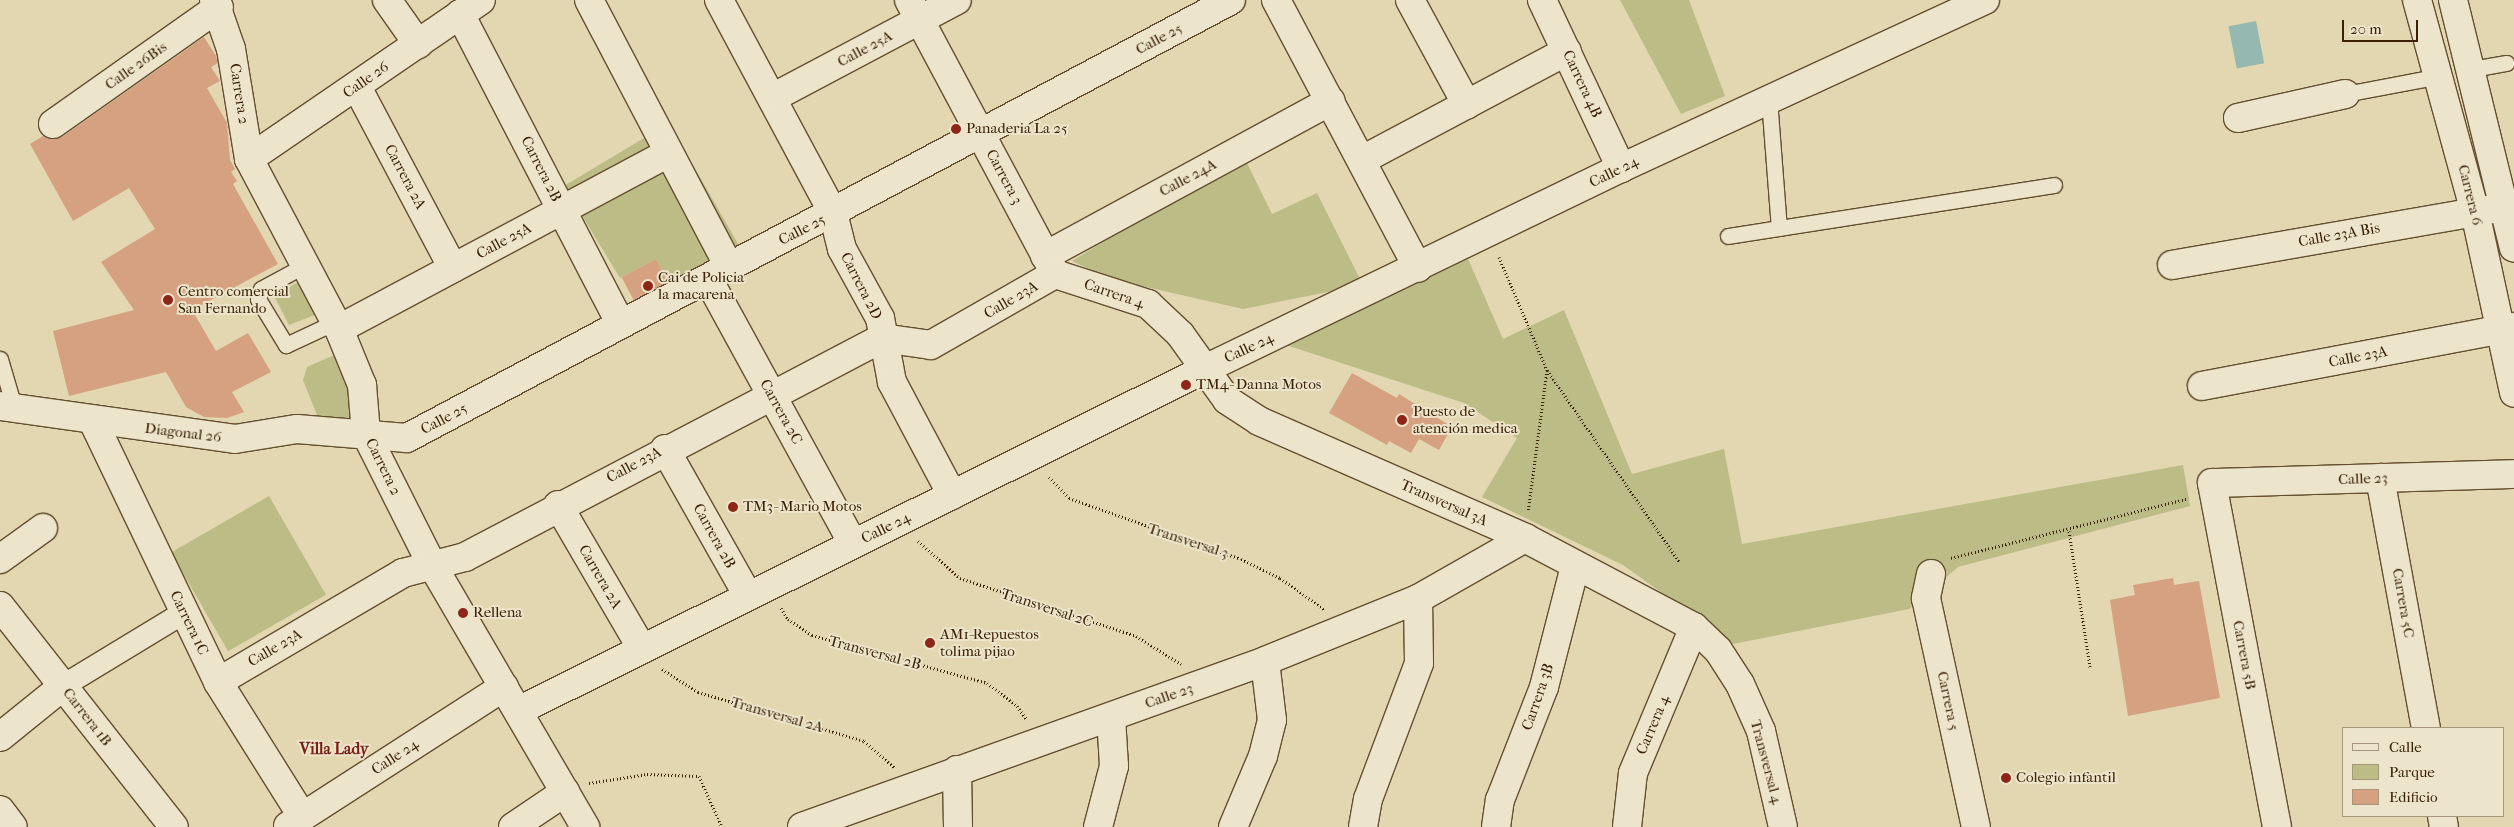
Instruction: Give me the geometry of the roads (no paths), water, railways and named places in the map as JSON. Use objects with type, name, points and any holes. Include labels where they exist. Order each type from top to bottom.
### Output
[{"type":"street","points":[[387,0],[418,44]]},
{"type":"street","name":"Carrera 2C","points":[[589,0],[668,153],[771,394],[853,544]]},
{"type":"street","name":"Carrera 2D","points":[[720,0],[833,213],[842,249],[880,318],[882,338],[892,382],[952,495]]},
{"type":"street","name":"Calle 25A","points":[[772,98],[915,10],[957,0]]},
{"type":"street","points":[[1276,0],[1418,268]]},
{"type":"street","points":[[1410,0],[1467,105]]},
{"type":"street","name":"Carrera 4B","points":[[1542,0],[1620,168]]},
{"type":"street","name":"Calle 24","points":[[520,710],[1203,370],[1418,268],[1620,168],[1985,0]]},
{"type":"street","name":"Carrera 6","points":[[2417,0],[2508,328],[2514,393]]},
{"type":"street","name":"Carrera 6","points":[[2453,0],[2506,207],[2514,248]]},
{"type":"street","name":"Calle 25","points":[[366,434],[407,438],[982,135],[1218,3]]},
{"type":"street","name":"Calle 26Bis","points":[[53,124],[216,4]]},
{"type":"street","name":"Carrera 2","points":[[216,4],[231,50],[249,159],[337,325],[362,385],[366,434],[431,563],[504,687],[520,710],[585,827]]},
{"type":"street","name":"Calle 26","points":[[249,159],[470,7]]},
{"type":"street","name":"Carrera 2B","points":[[470,7],[562,210],[621,324]]},
{"type":"street","name":"Carrera 3","points":[[915,10],[1050,265]]},
{"type":"street","points":[[1362,160],[1567,51]]},
{"type":"street","points":[[2439,76],[2472,69]]},
{"type":"street","name":"Carrera 2A","points":[[357,86],[453,268]]},
{"type":"street","points":[[2238,118],[2345,94]]},
{"type":"street","name":"Calle 24A","points":[[1050,265],[1331,101]]},
{"type":"street","name":"Calle 25A","points":[[337,325],[453,268],[668,153]]},
{"type":"street","name":"Calle 23A Bis","points":[[2172,264],[2506,207]]},
{"type":"street","name":"Calle 23A","points":[[218,682],[403,573],[431,563],[465,557],[558,505],[882,338],[932,345],[1050,265]]},
{"type":"street","name":"Carrera 4","points":[[1050,265],[1148,304],[1180,334],[1203,370]]},
{"type":"street","name":"Calle 23A","points":[[2202,386],[2508,328]]},
{"type":"street","name":"Transversal 3A","points":[[1203,370],[1227,400],[1259,421],[1525,538],[1694,627]]},
{"type":"street","name":"Diagonal 26","points":[[7,406],[93,421],[235,439],[297,429],[366,434]]},
{"type":"street","name":"Carrera 1C","points":[[93,421],[218,682],[295,822]]},
{"type":"street","name":"Carrera 2B","points":[[665,449],[758,591]]},
{"type":"street","name":"Calle 23","points":[[2212,483],[2514,474]]},
{"type":"street","name":"Carrera 5C","points":[[2380,478],[2426,727]]},
{"type":"street","name":"Carrera 5B","points":[[2212,483],[2277,827]]},
{"type":"street","name":"Carrera 2A","points":[[558,505],[642,649]]},
{"type":"street","points":[[0,559],[43,528]]},
{"type":"street","name":"Calle 23","points":[[817,824],[907,786],[957,770],[1040,739],[1111,717],[1265,662],[1418,599],[1525,538]]},
{"type":"street","name":"Carrera 3B","points":[[1496,827],[1500,800],[1544,686],[1575,566]]},
{"type":"street","name":"Carrera 5","points":[[1931,574],[1926,598],[1976,827]]},
{"type":"street","points":[[1363,827],[1368,799],[1419,663],[1418,599]]},
{"type":"street","name":"Carrera 1B","points":[[0,606],[174,827]]},
{"type":"street","points":[[0,737],[63,686],[184,613]]},
{"type":"street","name":"Carrera 4","points":[[1627,827],[1633,773],[1694,627]]},
{"type":"street","name":"Transversal 4","points":[[1694,627],[1718,650],[1740,684],[1761,731],[1783,827]]},
{"type":"street","points":[[1233,827],[1263,756],[1272,720],[1265,662]]},
{"type":"street","name":"Calle 24","points":[[295,822],[504,687]]},
{"type":"street","points":[[1098,827],[1114,766],[1111,717]]},
{"type":"street","points":[[957,770],[958,827]]},
{"type":"street","points":[[513,827],[565,792]]},
{"type":"street","points":[[0,810],[13,827]]},
{"type":"lane","points":[[2472,69],[2506,63]]},
{"type":"lane","points":[[2345,94],[2439,76]]},
{"type":"lane","points":[[1769,99],[1779,228]]},
{"type":"lane","points":[[1728,236],[2054,185]]},
{"type":"lane","points":[[305,265],[261,289],[258,299],[286,345],[337,325]]},
{"type":"lane","points":[[0,359],[7,406]]},
{"type":"water","points":[[2256,21],[2264,63],[2237,69],[2229,26]]},
{"type":"place","name":"Panaderia La 25","points":[[956,129]]},
{"type":"place","name":"Cai de Policia la macarena","points":[[648,286]]},
{"type":"place","name":"Centro comercial San Fernando","points":[[168,300]]},
{"type":"place","name":"TM4- Danna Motos","points":[[1186,385]]},
{"type":"place","name":"Puesto de atención medica","points":[[1402,420]]},
{"type":"place","name":"TM3- Mario Motos","points":[[733,507]]},
{"type":"place","name":"Rellena","points":[[463,613]]},
{"type":"place","name":"AM1-Repuestos tolima pijao","points":[[930,643]]},
{"type":"place","name":"Colegio infantil","points":[[2006,778]]},
{"type":"district","name":"Villa Lady","points":[[334,749]]}]
